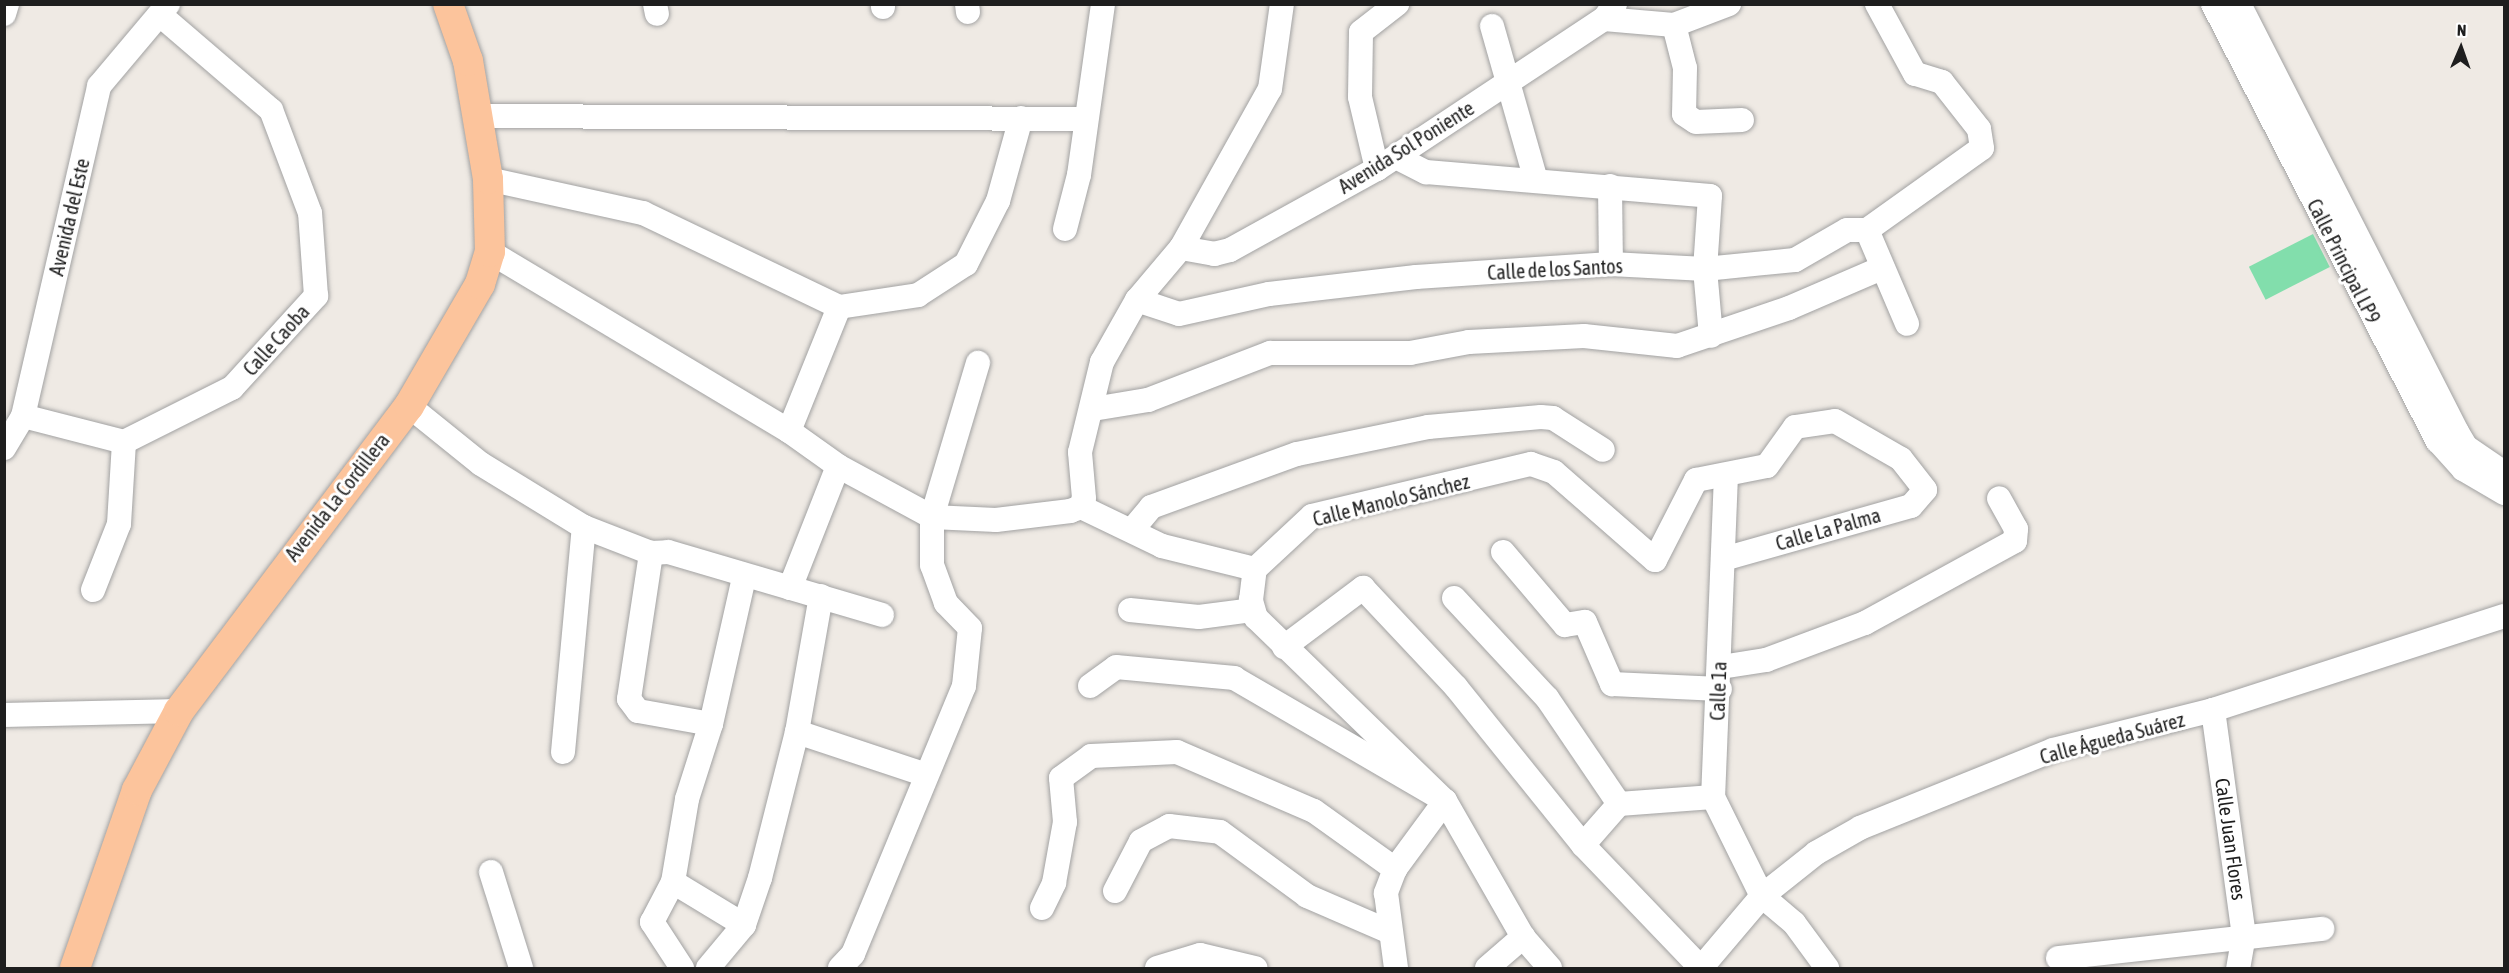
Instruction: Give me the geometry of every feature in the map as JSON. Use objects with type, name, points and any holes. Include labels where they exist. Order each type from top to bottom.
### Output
[{"type":"main road","name":"Avenida La Cordillera","points":[[75,969],[137,790],[179,711],[409,406],[463,321],[490,252],[488,179],[480,116],[448,4]]},
{"type":"street","points":[[4,14],[7,4]]},
{"type":"street","points":[[1065,230],[1079,175],[1103,4]]},
{"type":"street","points":[[1081,507],[1080,452],[1093,409],[1102,362],[1137,300],[1181,248],[1270,89],[1282,4]]},
{"type":"street","points":[[1397,4],[1361,32],[1360,98],[1387,163],[1426,172],[1535,177],[1710,196],[1705,269],[1711,336]]},
{"type":"street","points":[[1610,12],[1674,25],[1729,4]]},
{"type":"street","points":[[1877,4],[1915,74],[1942,82],[1979,129],[1982,147],[1867,230],[1907,324]]},
{"type":"street","name":"Calle Principal LP9","points":[[2213,4],[2438,441],[2463,469],[2505,494]]},
{"type":"street","name":"Calle Principal LP9","points":[[2239,4],[2457,432],[2466,447],[2505,473]]},
{"type":"street","name":"Avenida del Este","points":[[4,448],[23,416],[99,86],[164,10]]},
{"type":"street","name":"Calle Caoba","points":[[124,442],[232,388],[316,296],[310,213],[271,110],[164,10]]},
{"type":"street","name":"Avenida Sol Poniente","points":[[1181,248],[1215,254],[1230,250],[1387,163],[1610,12]]},
{"type":"street","points":[[1674,25],[1685,68],[1684,114],[1696,122],[1742,120]]},
{"type":"street","points":[[1492,26],[1511,81],[1535,177]]},
{"type":"street","points":[[480,116],[1086,118]]},
{"type":"street","points":[[488,179],[643,213],[839,307],[918,294],[966,264],[998,201],[1021,118]]},
{"type":"street","points":[[1610,186],[1611,264]]},
{"type":"street","name":"Calle de los Santos","points":[[1137,300],[1179,314],[1269,294],[1416,277],[1611,264],[1705,269],[1795,260],[1847,230],[1867,230]]},
{"type":"street","points":[[490,252],[789,431],[838,466],[932,517],[996,519],[1081,507],[1162,546],[1255,569],[1252,610],[1284,647],[1445,801],[1523,937],[1550,969]]},
{"type":"street","points":[[1093,409],[1148,400],[1270,353],[1410,353],[1468,342],[1574,336],[1677,346],[1711,336],[1882,268]]},
{"type":"street","points":[[789,431],[839,307]]},
{"type":"street","points":[[840,969],[853,954],[964,686],[972,643],[970,628],[946,603],[932,565],[932,517],[978,363]]},
{"type":"street","points":[[409,406],[481,464],[584,527],[651,553],[668,552],[744,577],[821,596],[882,615]]},
{"type":"street","points":[[23,416],[124,442],[119,524],[93,590]]},
{"type":"street","points":[[1132,530],[1151,507],[1297,453],[1428,427],[1553,418],[1603,450]]},
{"type":"street","name":"Calle Manolo Sánchez","points":[[1255,569],[1312,516],[1531,464],[1554,472],[1656,560],[1696,480],[1767,466],[1795,426],[1835,421],[1901,459],[1925,490]]},
{"type":"street","points":[[790,588],[838,466]]},
{"type":"street","name":"Calle 1a","points":[[1726,474],[1724,559],[1717,610],[1720,678],[1713,796],[1761,896]]},
{"type":"street","name":"Calle La Palma","points":[[1724,559],[1911,506],[1925,490]]},
{"type":"street","points":[[1503,552],[1565,625],[1585,622],[1612,684],[1720,678],[1845,632],[2015,541],[2016,529],[1999,498]]},
{"type":"street","points":[[563,752],[584,527]]},
{"type":"street","points":[[651,553],[629,699],[638,711],[711,724]]},
{"type":"street","points":[[682,969],[653,929],[673,882],[687,799],[711,724],[744,577]]},
{"type":"street","points":[[1284,647],[1363,588],[1456,687],[1583,845],[1701,968]]},
{"type":"street","points":[[708,969],[744,925],[797,732],[821,596]]},
{"type":"street","points":[[1454,598],[1546,698],[1619,804]]},
{"type":"street","points":[[1131,610],[1199,617],[1252,610]]},
{"type":"street","name":"Calle Águeda Suárez","points":[[1701,968],[1761,896],[1816,853],[1860,828],[2053,750],[2213,710],[2505,616]]},
{"type":"street","points":[[1090,686],[1116,667],[1234,678],[1445,801]]},
{"type":"street","name":"Calle Juan Flores","points":[[2213,710],[2244,935],[2238,969]]},
{"type":"street","points":[[4,715],[179,711]]},
{"type":"street","points":[[797,732],[926,775]]},
{"type":"street","points":[[1042,908],[1054,883],[1065,822],[1061,778],[1091,756],[1177,752],[1197,759],[1314,811],[1395,869]]},
{"type":"street","points":[[1583,845],[1619,804],[1713,796]]},
{"type":"street","points":[[1396,969],[1388,931],[1386,893],[1395,869],[1445,801]]},
{"type":"street","points":[[1115,891],[1141,841],[1169,826],[1220,832],[1307,896],[1388,931]]},
{"type":"street","points":[[491,872],[522,969]]},
{"type":"street","points":[[673,882],[744,925]]},
{"type":"street","points":[[1761,896],[1794,922],[1827,969]]},
{"type":"street","points":[[2058,958],[2244,935],[2322,929]]},
{"type":"street","points":[[1487,969],[1523,937]]},
{"type":"street","points":[[1157,969],[1200,955],[1255,969]]},
{"type":"green space","points":[[2313,234],[2330,267],[2266,300],[2249,267]]}]
